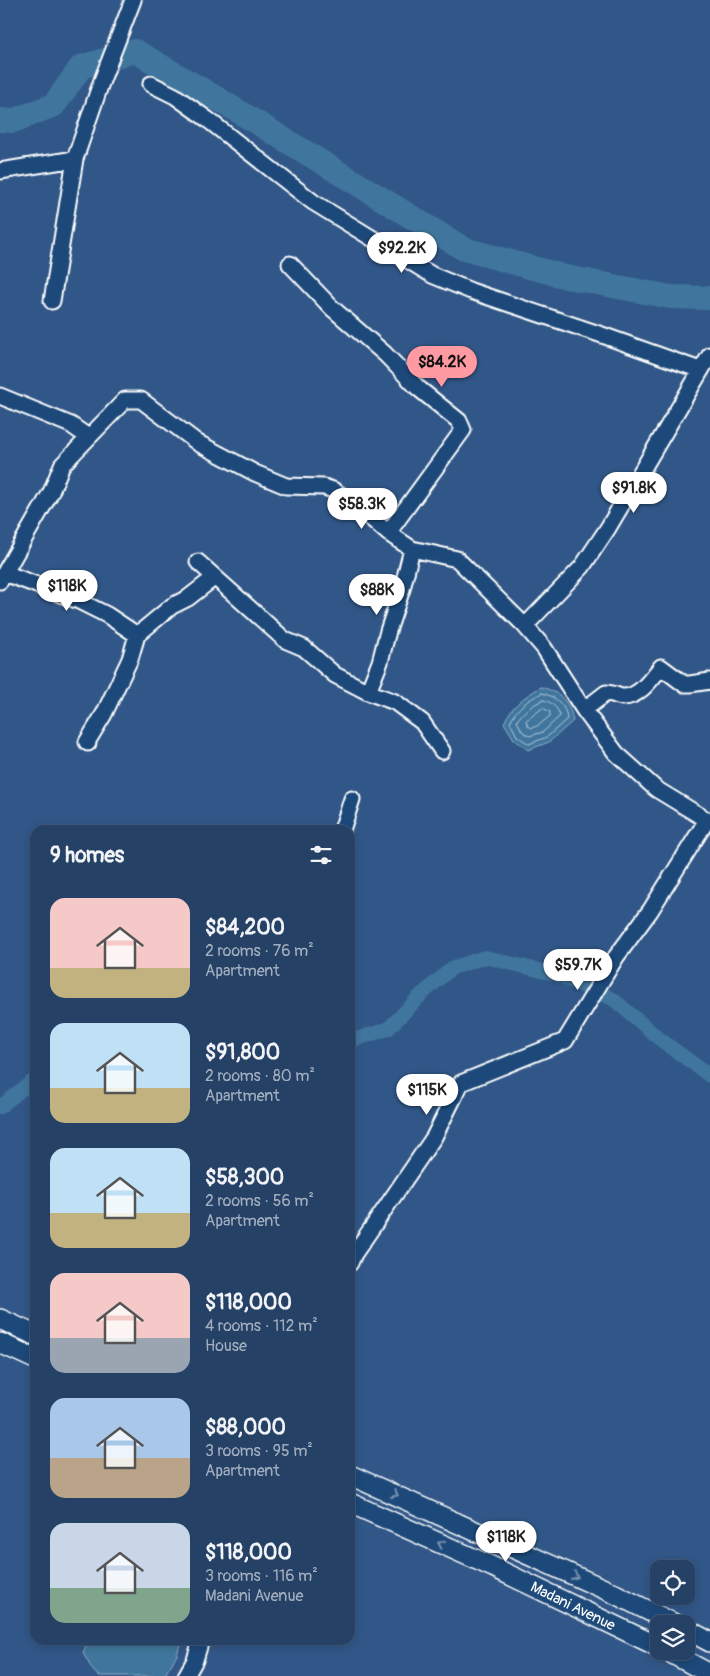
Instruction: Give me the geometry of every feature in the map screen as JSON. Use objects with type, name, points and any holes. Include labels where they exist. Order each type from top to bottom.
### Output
[{"type":"main road","points":[[0,1319],[30,1334]]},
{"type":"main road","points":[[0,1343],[30,1357]]},
{"type":"main road","points":[[355,1477],[587,1581],[657,1615]]},
{"type":"main road","name":"Madani Avenue","points":[[355,1505],[493,1567],[650,1643]]},
{"type":"main road","points":[[695,1634],[710,1642]]},
{"type":"main road","points":[[678,1660],[690,1670],[710,1674]]},
{"type":"street","points":[[52,301],[75,159],[101,83],[134,0]]},
{"type":"street","points":[[151,84],[175,96],[207,119],[313,202],[432,274],[471,291],[700,370]]},
{"type":"street","points":[[0,171],[75,159]]},
{"type":"street","points":[[290,264],[332,308],[385,354],[418,388],[459,421],[464,430],[388,533]]},
{"type":"street","points":[[525,626],[582,566],[608,528],[710,355]]},
{"type":"street","points":[[0,396],[71,425],[88,437]]},
{"type":"street","points":[[137,635],[107,615],[79,601],[1,579],[51,492],[62,465],[125,400],[141,400],[198,443],[255,473],[286,486],[324,487],[333,490],[356,505],[388,533],[412,549],[457,559],[525,626],[544,648],[584,710],[616,753],[656,789],[708,820],[650,911],[616,957],[565,1041],[461,1083],[434,1137],[355,1253]]},
{"type":"street","points":[[368,692],[380,662],[412,549]]},
{"type":"street","points":[[198,562],[285,640],[304,648],[335,676],[368,692],[395,702],[422,722],[442,751]]},
{"type":"street","points":[[88,743],[130,659],[137,635],[172,606],[188,598],[215,577]]},
{"type":"street","points":[[584,710],[606,693],[622,697],[634,694],[645,686],[661,667],[684,684],[710,681]]},
{"type":"street","points":[[344,825],[352,799]]},
{"type":"street","points":[[186,1676],[195,1660],[200,1645]]},
{"type":"water","points":[[541,687],[559,695],[567,703],[573,721],[549,742],[528,750],[514,739],[504,723],[519,702]]},
{"type":"water","points":[[86,1645],[180,1645],[177,1655],[164,1676],[98,1676],[83,1653]]},
{"type":"waterway","points":[[0,120],[13,121],[54,105],[81,67],[135,51],[223,102],[464,249],[566,277],[671,297],[710,298]]},
{"type":"waterway","points":[[355,1039],[388,1029],[421,995],[452,968],[485,957],[554,974],[613,999],[661,1040],[710,1076]]},
{"type":"waterway","points":[[0,1107],[30,1083]]}]
